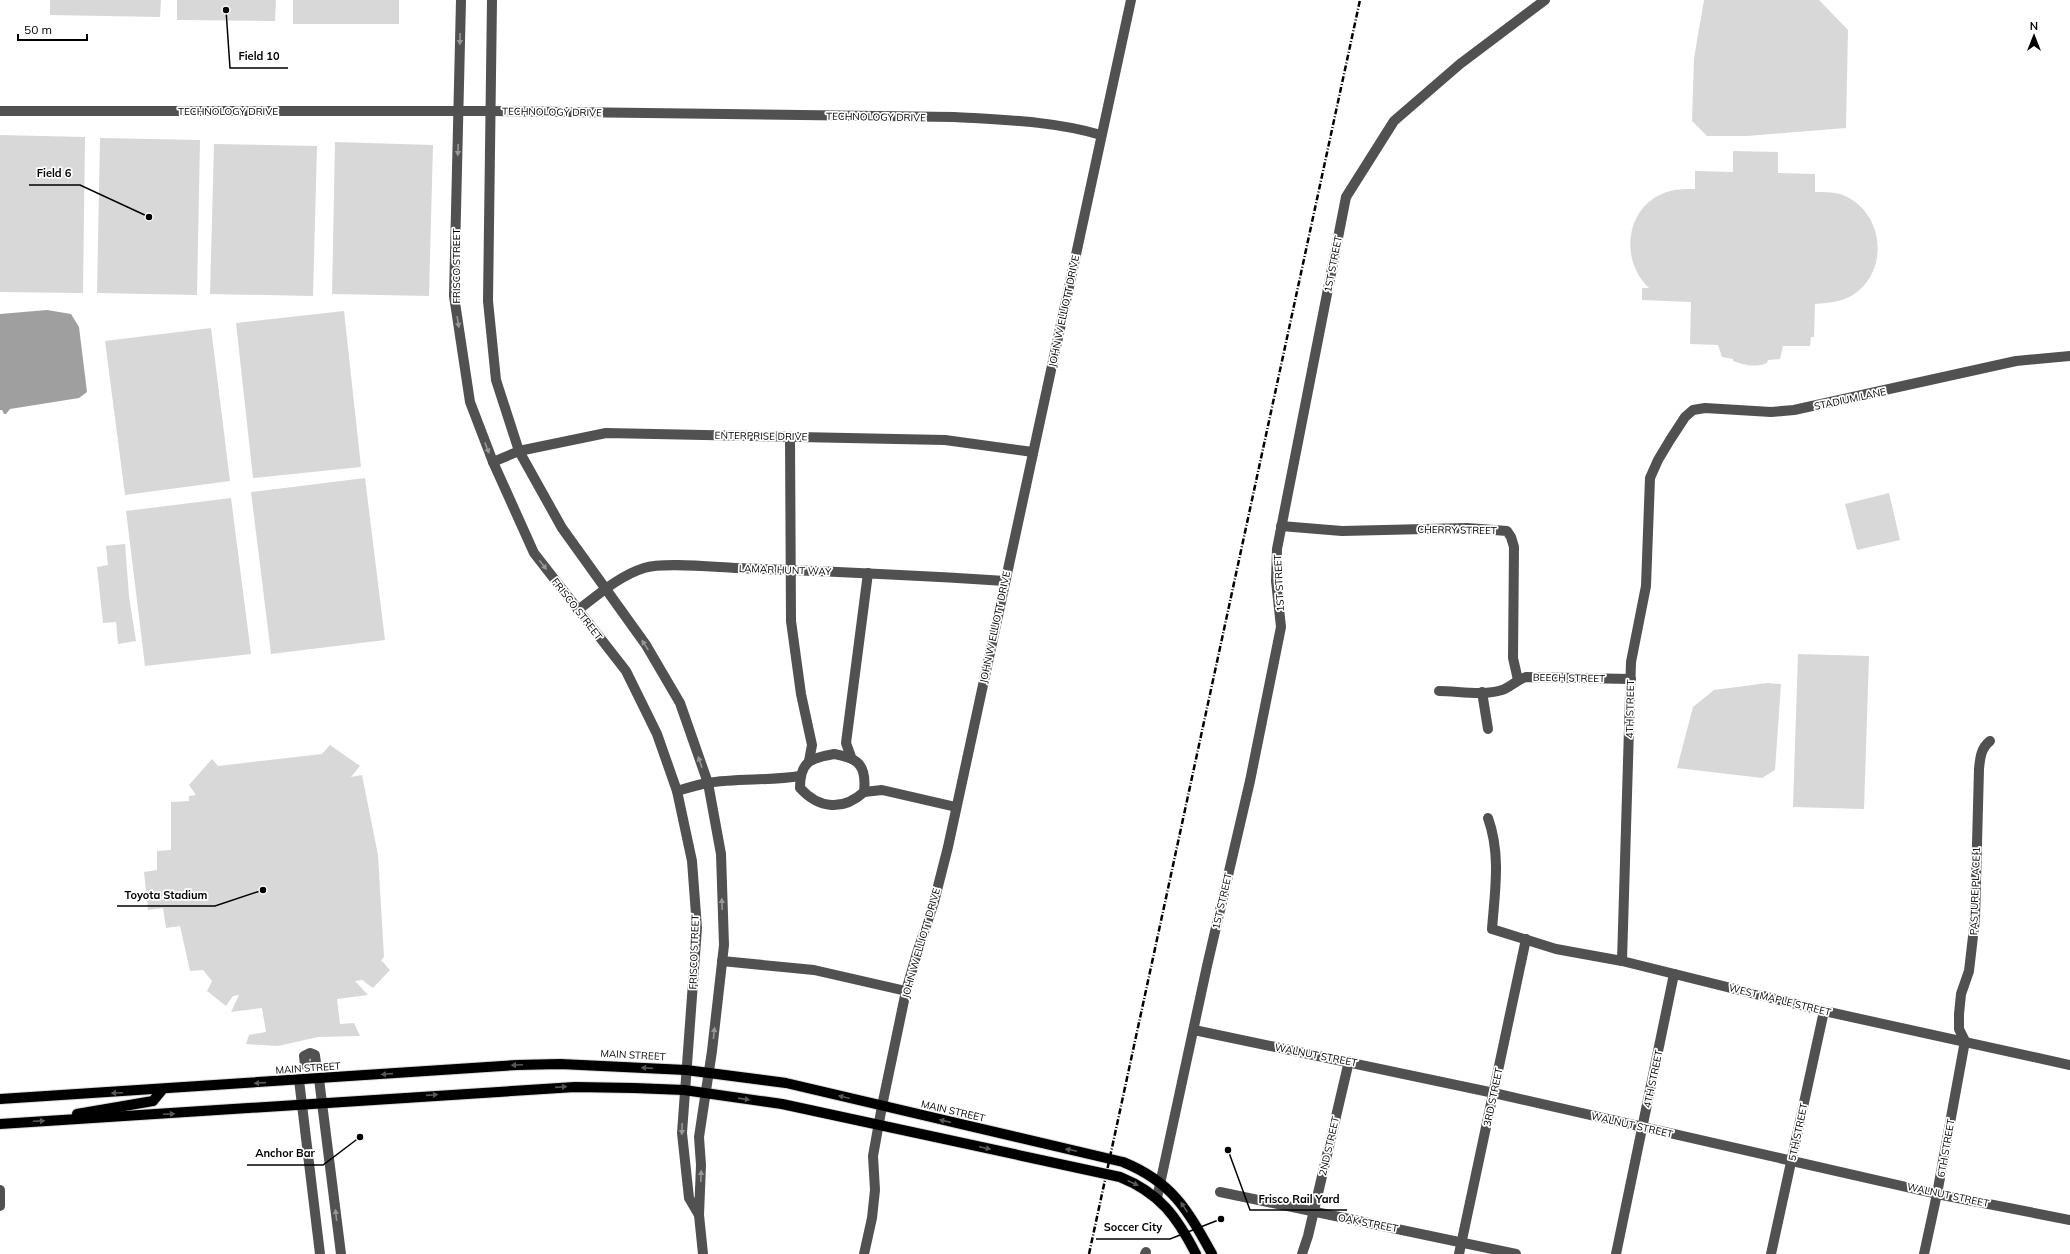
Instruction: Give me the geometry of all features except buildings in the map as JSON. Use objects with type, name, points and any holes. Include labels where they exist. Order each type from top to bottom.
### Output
[{"type":"main road","name":"MAIN STREET","points":[[0,1099],[162,1090],[517,1065],[560,1064],[709,1072],[786,1083],[1110,1157],[1135,1167],[1161,1182],[1182,1204],[1212,1254]]},
{"type":"main road","points":[[0,1124],[576,1086],[684,1090],[782,1104],[1120,1177],[1148,1190],[1158,1198],[1169,1212],[1196,1254]]},
{"type":"main road","points":[[60,1120],[97,1110],[153,1101],[162,1090]]},
{"type":"street","name":"FRISCO STREET","points":[[461,0],[454,296],[470,402],[493,462],[534,553],[626,671],[657,734],[677,791],[692,861],[697,928],[682,1132],[689,1198],[699,1215]]},
{"type":"street","name":"FRISCO STREET","points":[[492,0],[488,301],[496,380],[519,451],[562,528],[646,645],[680,703],[708,783],[720,854],[724,945],[709,1072],[699,1137],[701,1165],[699,1215],[703,1254]]},
{"type":"street","name":"JOHN W ELLIOTT DRIVE","points":[[864,1254],[872,1218],[875,1190],[873,1156],[878,1124],[906,991],[934,902],[956,807],[1131,0]]},
{"type":"street","name":"1ST STREET","points":[[1158,1198],[1251,774],[1281,627],[1276,581],[1277,549],[1346,197],[1394,120],[1460,64],[1545,0]]},
{"type":"street","name":"TECHNOLOGY DRIVE","points":[[0,111],[491,111],[962,118],[1008,120],[1074,127],[1102,135]]},
{"type":"street","name":"STADIUM LANE","points":[[1658,460],[1685,416],[1693,410],[1704,408],[1771,412],[1794,410],[2016,361],[2068,357]]},
{"type":"street","name":"ENTERPRISE DRIVE","points":[[493,462],[519,451],[606,433],[945,440],[1033,452]]},
{"type":"street","points":[[790,437],[791,621],[801,694],[812,745],[809,760],[803,768],[800,776],[800,788]]},
{"type":"street","name":"4TH STREET","points":[[1622,961],[1628,815],[1631,662],[1646,586],[1650,478],[1658,460]]},
{"type":"street","name":"CHERRY STREET","points":[[1281,526],[1342,531],[1468,528],[1507,531],[1511,537],[1514,547],[1514,658],[1518,680]]},
{"type":"street","name":"LAMAR HUNT WAY","points":[[578,610],[622,577],[645,567],[672,566],[868,573],[1005,581]]},
{"type":"street","points":[[868,573],[846,743],[852,757],[861,766],[866,778],[882,790]]},
{"type":"street","name":"BEECH STREET","points":[[1439,691],[1495,692],[1511,687],[1518,680],[1526,677],[1631,679]]},
{"type":"street","points":[[1482,692],[1488,729]]},
{"type":"street","name":"PASTURE PLACE 1","points":[[1965,1041],[1959,1029],[1959,1014],[1961,994],[1969,971],[1975,919],[1980,755],[1984,745],[1990,741]]},
{"type":"street","points":[[834,754],[846,743]]},
{"type":"street","points":[[812,745],[822,756]]},
{"type":"street","points":[[809,760],[834,754],[852,757]]},
{"type":"street","points":[[677,791],[708,783],[776,780],[800,776]]},
{"type":"street","points":[[864,792],[866,778]]},
{"type":"street","points":[[776,780],[800,788],[808,797],[833,806],[846,804],[855,800],[864,792],[882,790],[956,807]]},
{"type":"street","name":"WEST MAPLE STREET","points":[[1488,818],[1494,836],[1497,860],[1492,929],[1556,949],[1622,961],[1824,1011],[2070,1065]]},
{"type":"street","name":"3RD STREET","points":[[1459,1254],[1526,939]]},
{"type":"street","points":[[722,961],[814,970],[906,991]]},
{"type":"street","name":"4TH STREET","points":[[1616,1254],[1674,974]]},
{"type":"street","name":"5TH STREET","points":[[1771,1254],[1824,1011]]},
{"type":"street","name":"WALNUT STREET","points":[[1194,1030],[1349,1061],[1938,1194],[2070,1220]]},
{"type":"street","name":"6TH STREET","points":[[1924,1254],[1938,1194],[1965,1041]]},
{"type":"street","points":[[310,1052],[316,1055],[316,1063],[311,1067],[323,1102],[341,1254]]},
{"type":"street","name":"2ND STREET","points":[[1302,1254],[1349,1061]]},
{"type":"street","points":[[299,1080],[320,1254]]},
{"type":"street","points":[[0,1190],[0,1206]]},
{"type":"street","name":"OAK STREET","points":[[1220,1192],[1516,1254]]},
{"type":"shaded area","points":[[50,0],[161,0],[160,17],[50,15]]},
{"type":"shaded area","points":[[177,0],[276,0],[275,21],[177,20]]},
{"type":"shaded area","points":[[293,0],[399,0],[399,24],[293,24]]},
{"type":"shaded area","points":[[1704,0],[1819,0],[1848,30],[1846,128],[1747,136],[1707,136],[1692,121],[1694,58]]},
{"type":"shaded area","points":[[0,135],[85,137],[83,293],[0,292]]},
{"type":"shaded area","points":[[100,138],[200,140],[197,295],[97,293]]},
{"type":"shaded area","points":[[335,142],[433,145],[429,296],[332,294]]},
{"type":"shaded area","points":[[214,144],[317,146],[313,296],[210,294]]},
{"type":"shaded area","points":[[1733,151],[1778,152],[1778,173],[1815,174],[1815,192],[1831,192],[1840,194],[1855,202],[1866,213],[1873,226],[1877,241],[1877,256],[1873,271],[1865,284],[1853,295],[1839,301],[1815,304],[1814,337],[1811,337],[1810,346],[1783,346],[1780,359],[1768,360],[1767,363],[1763,365],[1745,365],[1733,361],[1733,359],[1722,357],[1718,345],[1690,344],[1691,302],[1642,300],[1642,288],[1649,288],[1639,276],[1633,262],[1630,248],[1631,233],[1636,219],[1644,207],[1655,197],[1670,191],[1679,189],[1695,189],[1695,171],[1733,172]]},
{"type":"shaded area","points":[[47,310],[71,314],[79,327],[87,392],[79,398],[10,409],[6,414],[4,414],[2,410],[0,410],[0,314]]},
{"type":"shaded area","points":[[344,311],[361,467],[253,478],[236,323]]},
{"type":"shaded area","points":[[211,328],[230,481],[125,495],[105,341]]},
{"type":"shaded area","points":[[365,478],[385,640],[271,654],[251,492]]},
{"type":"shaded area","points":[[1889,493],[1900,540],[1857,550],[1845,504]]},
{"type":"shaded area","points":[[231,498],[251,654],[145,666],[126,511]]},
{"type":"shaded area","points":[[125,544],[129,596],[136,641],[118,644],[116,622],[103,623],[97,567],[108,565],[106,546]]},
{"type":"shaded area","points":[[1798,654],[1869,656],[1864,809],[1793,807]]},
{"type":"shaded area","points":[[1767,683],[1781,684],[1775,770],[1762,778],[1677,768],[1693,707],[1714,690]]},
{"type":"shaded area","points":[[330,745],[360,766],[351,777],[362,775],[378,855],[384,957],[381,960],[390,970],[373,988],[362,980],[355,981],[368,995],[337,999],[340,1024],[354,1023],[360,1036],[318,1037],[278,1046],[246,1044],[249,1035],[266,1032],[262,1008],[231,1012],[239,995],[233,996],[226,1006],[207,991],[212,981],[203,970],[190,971],[180,926],[166,928],[163,908],[148,910],[144,872],[157,870],[157,851],[171,850],[171,802],[189,801],[189,796],[196,795],[189,785],[212,759],[218,766],[322,754]]},
{"type":"railway","points":[[1089,1254],[1360,0]]},
{"type":"place","name":"Field 10","points":[[226,10]]},
{"type":"place","name":"Field 6","points":[[149,217]]},
{"type":"place","name":"Toyota Stadium","points":[[263,890]]},
{"type":"place","name":"Anchor Bar","points":[[360,1137]]},
{"type":"place","name":"Frisco Rail Yard","points":[[1228,1150]]},
{"type":"place","name":"Soccer City","points":[[1221,1219]]}]
